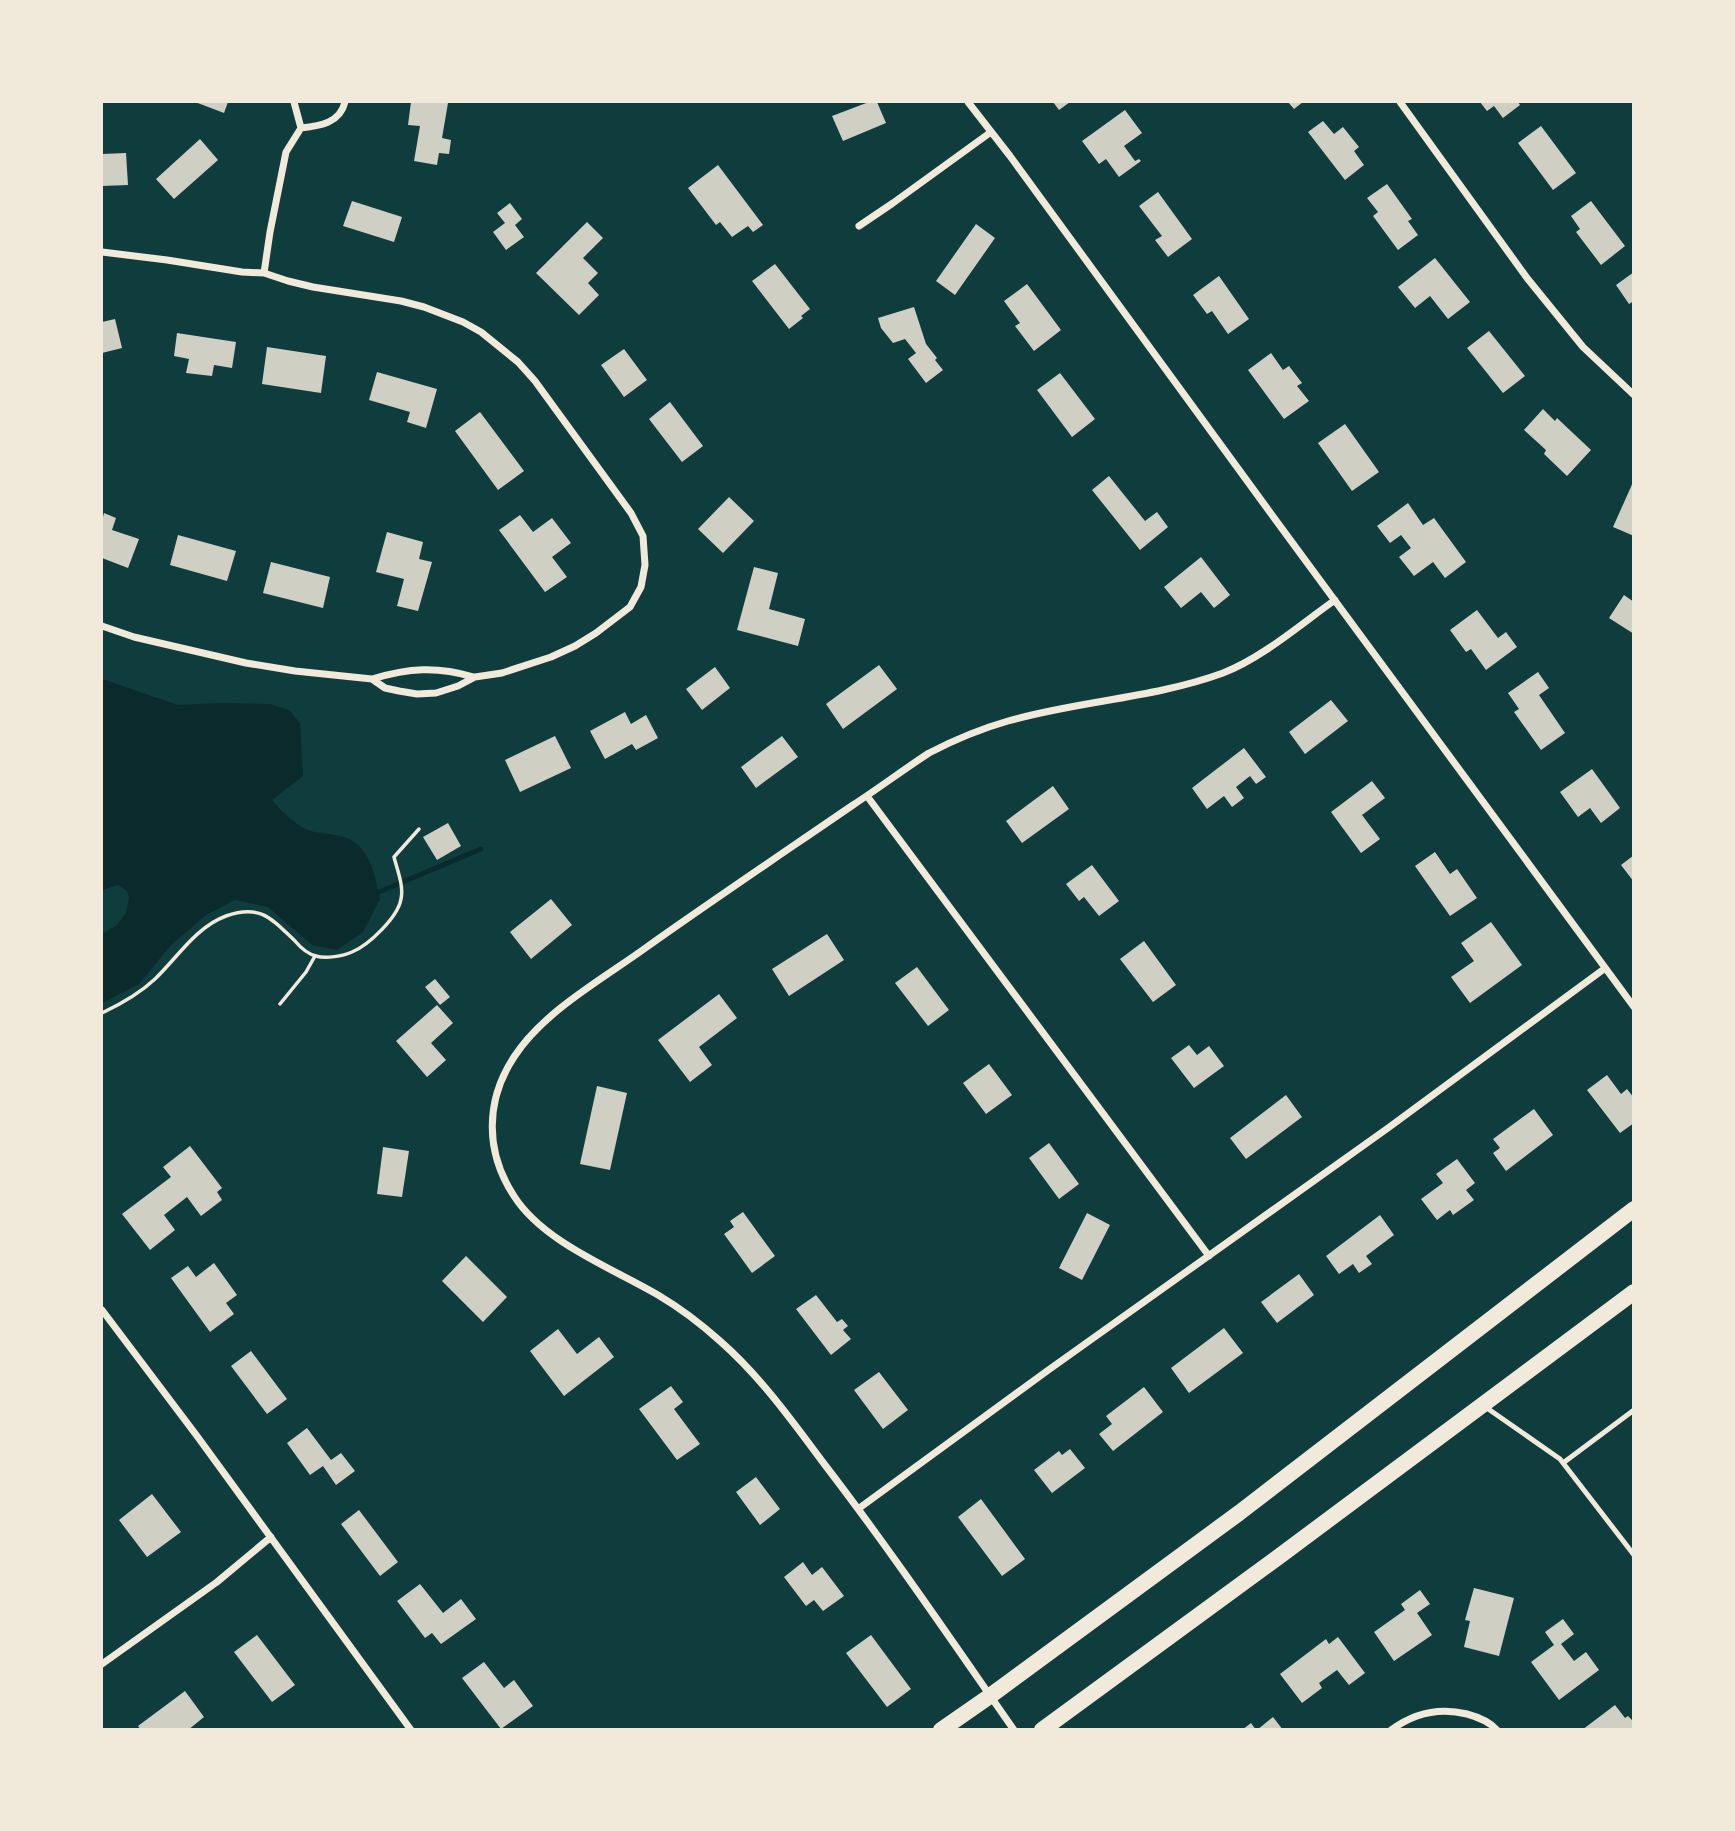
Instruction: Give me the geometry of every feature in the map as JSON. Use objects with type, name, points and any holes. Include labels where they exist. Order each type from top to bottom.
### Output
[{"type":"main road","points":[[941,1730],[1239,1513],[1633,1209]]},
{"type":"main road","points":[[1042,1730],[1267,1566],[1633,1292]]},
{"type":"street","points":[[264,272],[286,152],[301,128],[294,102]]},
{"type":"street","points":[[301,128],[329,123],[339,115],[345,102]]},
{"type":"street","points":[[968,102],[1633,1007]]},
{"type":"street","points":[[1400,102],[1527,278],[1583,347],[1633,394]]},
{"type":"street","points":[[859,226],[991,132]]},
{"type":"street","points":[[102,252],[242,272],[264,272],[288,281],[401,301],[463,322],[481,332],[518,362],[535,381],[631,513],[643,536],[645,565],[640,587],[630,607],[596,633],[551,657],[502,673],[475,677],[436,693],[417,694],[386,688],[372,679]]},
{"type":"street","points":[[1014,1730],[859,1508],[752,1372],[721,1342],[687,1315],[558,1239],[532,1218],[515,1199],[502,1175],[495,1153],[491,1128],[496,1098],[513,1057],[545,1022],[606,975],[725,891],[929,753],[956,739],[1010,720],[1173,687],[1224,673],[1264,651],[1335,600]]},
{"type":"street","points":[[102,626],[134,637],[246,663],[296,671],[372,679],[392,673],[436,668],[475,677]]},
{"type":"street","points":[[867,796],[1209,1256]]},
{"type":"street","points":[[859,1508],[1388,1128],[1604,969]]},
{"type":"street","points":[[102,1310],[411,1730]]},
{"type":"street","points":[[102,1664],[217,1582],[271,1537]]},
{"type":"street","points":[[1391,1730],[1418,1715],[1436,1711],[1457,1712],[1478,1718],[1497,1730]]},
{"type":"lane","points":[[1483,1404],[1560,1459],[1633,1555]]},
{"type":"lane","points":[[1563,1463],[1633,1410]]},
{"type":"path","points":[[102,1013],[139,992],[203,929],[222,917],[242,911],[267,916],[303,949],[315,956],[351,953],[368,943],[399,908],[402,895],[394,857],[419,830]]},
{"type":"path","points":[[280,1004],[306,972],[315,956]]},
{"type":"water","points":[[102,679],[178,705],[270,704],[289,710],[300,723],[303,776],[272,800],[297,824],[315,832],[345,838],[356,843],[365,853],[374,872],[380,899],[363,932],[337,950],[312,945],[268,907],[235,900],[206,915],[171,945],[139,984],[102,1003],[102,931],[104,933],[116,926],[126,913],[129,897],[127,891],[118,885],[102,890]]},
{"type":"building","points":[[195,102],[228,102],[224,113]]},
{"type":"building","points":[[411,102],[448,103],[442,138],[451,140],[449,154],[439,153],[437,165],[414,161],[420,126],[408,125]]},
{"type":"building","points":[[869,102],[877,102],[886,123],[843,141],[832,116]]},
{"type":"building","points":[[1053,102],[1070,102],[1059,110]]},
{"type":"building","points":[[1288,102],[1303,102],[1294,109]]},
{"type":"building","points":[[1480,102],[1518,102],[1520,105],[1503,118],[1494,106],[1487,111]]},
{"type":"building","points":[[1125,110],[1142,133],[1124,146],[1135,161],[1141,161],[1119,177],[1106,159],[1099,164],[1082,141]]},
{"type":"building","points":[[1323,121],[1334,134],[1343,127],[1359,147],[1354,151],[1364,165],[1345,180],[1308,132]]},
{"type":"building","points":[[1541,126],[1576,173],[1553,190],[1518,143]]},
{"type":"building","points":[[200,139],[218,160],[174,199],[156,179]]},
{"type":"building","points":[[126,153],[128,185],[102,186],[102,154]]},
{"type":"building","points":[[718,165],[763,225],[753,232],[748,226],[732,237],[720,222],[716,225],[688,188]]},
{"type":"building","points":[[1387,184],[1412,219],[1408,221],[1418,235],[1398,250],[1373,216],[1378,212],[1367,198]]},
{"type":"building","points":[[1158,192],[1192,239],[1168,257],[1155,240],[1162,236],[1139,206]]},
{"type":"building","points":[[352,201],[402,217],[394,242],[343,226]]},
{"type":"building","points":[[1591,201],[1625,246],[1601,265],[1576,232],[1580,229],[1571,216]]},
{"type":"building","points":[[510,203],[522,219],[515,225],[524,237],[506,250],[493,232],[505,223],[497,213]]},
{"type":"building","points":[[587,222],[603,238],[583,258],[598,273],[588,283],[599,295],[579,315],[536,273]]},
{"type":"building","points":[[976,224],[995,238],[955,295],[936,281]]},
{"type":"building","points":[[1435,258],[1470,302],[1448,319],[1430,296],[1415,308],[1398,287]]},
{"type":"building","points":[[775,264],[810,309],[789,329],[752,281]]},
{"type":"building","points":[[1634,272],[1634,301],[1629,304],[1616,285]]},
{"type":"building","points":[[1219,276],[1249,319],[1228,334],[1212,311],[1207,314],[1193,295]]},
{"type":"building","points":[[1027,284],[1061,330],[1034,351],[1015,326],[1020,323],[1004,301]]},
{"type":"building","points":[[914,307],[926,344],[943,370],[926,383],[908,359],[916,353],[905,339],[893,343],[881,328],[878,318]]},
{"type":"building","points":[[115,319],[122,348],[102,353],[102,322]]},
{"type":"building","points":[[1489,331],[1525,376],[1503,393],[1467,348]]},
{"type":"building","points":[[177,333],[236,342],[232,368],[214,365],[212,376],[186,373],[189,359],[174,356]]},
{"type":"building","points":[[267,347],[326,356],[321,393],[262,384]]},
{"type":"building","points":[[624,349],[647,380],[624,397],[601,365]]},
{"type":"building","points":[[1271,353],[1283,370],[1289,366],[1302,383],[1297,386],[1309,401],[1284,419],[1248,370]]},
{"type":"building","points":[[377,372],[437,389],[426,428],[407,422],[410,412],[369,400]]},
{"type":"building","points":[[1060,373],[1095,419],[1072,437],[1037,390]]},
{"type":"building","points":[[670,402],[703,446],[682,462],[649,419]]},
{"type":"building","points":[[1543,409],[1555,421],[1557,418],[1591,450],[1567,476],[1544,454],[1546,450],[1524,430]]},
{"type":"building","points":[[480,412],[524,471],[498,490],[455,431]]},
{"type":"building","points":[[1345,424],[1379,472],[1352,491],[1318,443]]},
{"type":"building","points":[[1109,476],[1145,521],[1157,512],[1168,527],[1140,550],[1092,490]]},
{"type":"building","points":[[1634,480],[1634,536],[1613,527]]},
{"type":"building","points":[[729,497],[754,521],[723,553],[698,529]]},
{"type":"building","points":[[1408,503],[1423,525],[1434,518],[1466,562],[1445,578],[1433,562],[1414,576],[1399,557],[1411,548],[1401,535],[1390,543],[1377,526]]},
{"type":"building","points":[[104,513],[116,518],[112,530],[139,539],[128,568],[102,558]]},
{"type":"building","points":[[520,515],[533,532],[552,518],[571,543],[552,557],[567,577],[545,592],[499,530]]},
{"type":"building","points":[[387,532],[423,542],[419,559],[432,562],[418,611],[397,606],[404,579],[376,572]]},
{"type":"building","points":[[178,535],[236,551],[227,581],[170,565]]},
{"type":"building","points":[[1201,557],[1230,595],[1214,608],[1201,592],[1181,608],[1164,587]]},
{"type":"building","points":[[271,562],[330,577],[323,608],[263,593]]},
{"type":"building","points":[[754,567],[778,573],[769,609],[805,619],[798,646],[737,630]]},
{"type":"building","points":[[1624,595],[1634,602],[1634,634],[1609,618]]},
{"type":"building","points":[[1477,610],[1498,638],[1506,632],[1517,647],[1486,670],[1471,649],[1466,652],[1450,630]]},
{"type":"building","points":[[879,665],[897,689],[843,729],[826,704]]},
{"type":"building","points":[[715,667],[730,688],[702,710],[686,689]]},
{"type":"building","points":[[1538,672],[1549,688],[1539,695],[1565,733],[1541,750],[1514,712],[1519,709],[1508,693]]},
{"type":"building","points":[[1331,700],[1348,721],[1305,754],[1289,732]]},
{"type":"building","points":[[625,712],[631,724],[646,715],[658,738],[636,750],[632,744],[605,759],[590,731]]},
{"type":"building","points":[[555,736],[571,768],[520,792],[505,760]]},
{"type":"building","points":[[782,736],[798,757],[756,788],[741,767]]},
{"type":"building","points":[[1244,748],[1266,777],[1256,784],[1250,776],[1236,787],[1244,798],[1232,807],[1224,796],[1207,809],[1192,788]]},
{"type":"building","points":[[1592,769],[1620,808],[1601,823],[1590,808],[1578,817],[1560,792]]},
{"type":"building","points":[[1372,781],[1385,798],[1362,815],[1380,839],[1361,853],[1331,812]]},
{"type":"building","points":[[1053,786],[1069,809],[1022,843],[1006,821]]},
{"type":"building","points":[[448,823],[461,846],[437,860],[423,837]]},
{"type":"building","points":[[1435,852],[1450,874],[1457,869],[1477,898],[1450,916],[1415,866]]},
{"type":"building","points":[[1634,855],[1634,882],[1621,865]]},
{"type":"building","points":[[1092,865],[1119,901],[1099,916],[1084,897],[1079,901],[1066,884]]},
{"type":"building","points":[[551,899],[572,925],[531,959],[510,932]]},
{"type":"building","points":[[1491,922],[1522,965],[1470,1003],[1451,977],[1474,961],[1461,943]]},
{"type":"building","points":[[827,934],[844,960],[789,996],[772,969]]},
{"type":"building","points":[[1144,941],[1176,985],[1153,1002],[1120,959]]},
{"type":"building","points":[[917,967],[949,1010],[928,1026],[895,983]]},
{"type":"building","points":[[435,979],[450,997],[440,1005],[425,987]]},
{"type":"building","points":[[719,994],[737,1018],[699,1047],[712,1065],[690,1082],[658,1040]]},
{"type":"building","points":[[437,1005],[453,1023],[431,1043],[446,1060],[427,1077],[396,1041]]},
{"type":"building","points":[[1189,1045],[1197,1055],[1209,1046],[1224,1066],[1194,1088],[1171,1058]]},
{"type":"building","points":[[989,1064],[1012,1095],[986,1114],[963,1083]]},
{"type":"building","points":[[1607,1075],[1621,1094],[1627,1089],[1634,1098],[1634,1123],[1620,1133],[1587,1090]]},
{"type":"building","points":[[597,1086],[627,1093],[610,1170],[580,1164]]},
{"type":"building","points":[[1286,1095],[1302,1117],[1246,1159],[1230,1138]]},
{"type":"building","points":[[1534,1109],[1553,1135],[1506,1171],[1493,1153],[1500,1148],[1493,1139]]},
{"type":"building","points":[[1049,1143],[1079,1184],[1059,1199],[1029,1158]]},
{"type":"building","points":[[190,1146],[222,1188],[217,1192],[222,1200],[201,1216],[187,1197],[164,1215],[175,1230],[150,1250],[122,1214],[171,1177],[163,1167]]},
{"type":"building","points":[[383,1147],[409,1151],[402,1197],[377,1194]]},
{"type":"building","points":[[1457,1159],[1475,1183],[1466,1190],[1474,1200],[1453,1215],[1450,1210],[1437,1220],[1421,1199],[1443,1183],[1436,1174]]},
{"type":"building","points":[[743,1212],[775,1256],[752,1273],[724,1234],[734,1227],[730,1221]]},
{"type":"building","points":[[1087,1213],[1110,1225],[1082,1280],[1059,1268]]},
{"type":"building","points":[[1380,1215],[1394,1235],[1366,1256],[1372,1264],[1359,1273],[1353,1264],[1339,1274],[1326,1256]]},
{"type":"building","points":[[466,1256],[507,1297],[483,1322],[442,1281]]},
{"type":"building","points":[[214,1263],[237,1295],[226,1303],[234,1314],[210,1332],[171,1278],[188,1266],[196,1277]]},
{"type":"building","points":[[1299,1274],[1314,1295],[1277,1323],[1261,1302]]},
{"type":"building","points":[[816,1295],[837,1322],[842,1319],[848,1326],[843,1330],[851,1339],[831,1355],[796,1309]]},
{"type":"building","points":[[1224,1328],[1243,1353],[1189,1393],[1171,1368]]},
{"type":"building","points":[[558,1329],[577,1354],[599,1337],[614,1357],[564,1396],[530,1351]]},
{"type":"building","points":[[251,1351],[287,1399],[267,1414],[231,1366]]},
{"type":"building","points":[[879,1372],[908,1410],[883,1429],[854,1390]]},
{"type":"building","points":[[671,1386],[683,1402],[674,1409],[700,1444],[677,1460],[639,1409]]},
{"type":"building","points":[[1144,1387],[1163,1412],[1113,1451],[1099,1434],[1112,1424],[1106,1416]]},
{"type":"building","points":[[307,1428],[331,1460],[341,1453],[355,1471],[336,1485],[323,1466],[310,1475],[287,1443]]},
{"type":"building","points":[[1070,1449],[1085,1468],[1052,1493],[1034,1470],[1059,1451],[1062,1455]]},
{"type":"building","points":[[756,1477],[780,1509],[760,1525],[736,1492]]},
{"type":"building","points":[[152,1494],[181,1532],[147,1557],[119,1520]]},
{"type":"building","points":[[981,1499],[1025,1559],[1002,1576],[958,1517]]},
{"type":"building","points":[[359,1510],[398,1562],[380,1576],[341,1524]]},
{"type":"building","points":[[803,1562],[812,1575],[822,1567],[844,1596],[823,1611],[814,1600],[806,1606],[784,1577]]},
{"type":"building","points":[[420,1584],[443,1613],[461,1599],[476,1619],[441,1644],[432,1633],[425,1638],[397,1601]]},
{"type":"building","points":[[1474,1588],[1514,1598],[1499,1656],[1464,1647],[1470,1621],[1465,1620]]},
{"type":"building","points":[[1420,1590],[1430,1604],[1417,1613],[1432,1635],[1394,1661],[1374,1632],[1405,1610],[1401,1604]]},
{"type":"building","points":[[1563,1619],[1574,1634],[1561,1644],[1574,1661],[1586,1652],[1599,1670],[1559,1700],[1531,1662],[1554,1645],[1545,1632]]},
{"type":"building","points":[[257,1635],[295,1685],[272,1702],[234,1652]]},
{"type":"building","points":[[871,1635],[911,1689],[887,1707],[846,1653]]},
{"type":"building","points":[[1338,1637],[1365,1673],[1349,1685],[1337,1670],[1319,1683],[1322,1688],[1302,1703],[1280,1674],[1326,1639],[1329,1644]]},
{"type":"building","points":[[484,1662],[504,1688],[514,1680],[533,1706],[501,1729],[462,1678]]},
{"type":"building","points":[[185,1691],[204,1717],[188,1730],[141,1730],[138,1726]]},
{"type":"building","points":[[1615,1705],[1625,1718],[1628,1716],[1634,1722],[1634,1730],[1582,1730]]},
{"type":"building","points":[[1273,1717],[1283,1730],[1257,1730]]},
{"type":"building","points":[[1251,1723],[1256,1730],[1242,1730]]},
{"type":"waterway","points":[[379,892],[481,849]]}]
